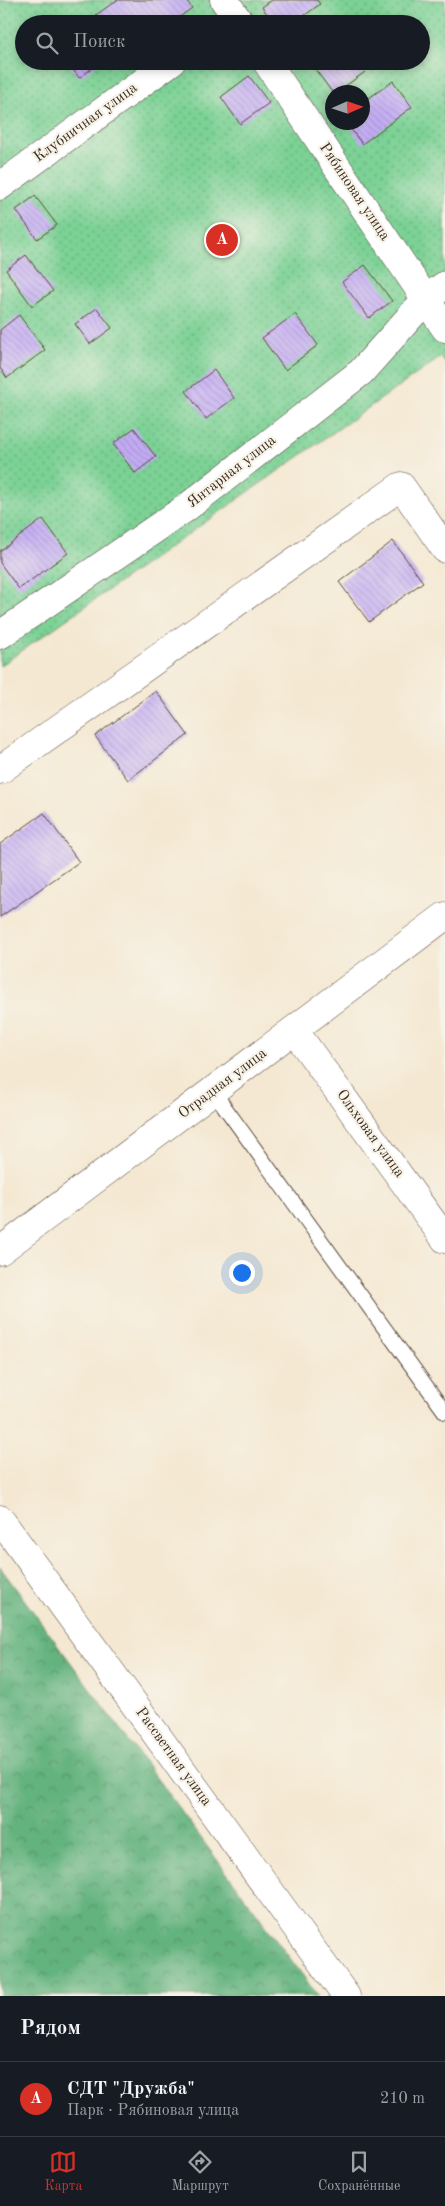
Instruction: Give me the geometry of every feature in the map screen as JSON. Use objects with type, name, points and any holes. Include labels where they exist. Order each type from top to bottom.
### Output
[{"type":"street","name":"Клубничная улица","points":[[0,186],[160,70]]},
{"type":"street","name":"Рябиновая улица","points":[[273,70],[435,292],[445,328]]},
{"type":"street","name":"Янтарная улица","points":[[0,635],[186,508],[353,378],[435,292]]},
{"type":"street","points":[[0,770],[401,486],[445,548]]},
{"type":"street","name":"Отрадная улица","points":[[0,1251],[445,916]]},
{"type":"street","name":"Ольховая улица","points":[[294,1030],[445,1239]]},
{"type":"street","name":"Рассветная улица","points":[[0,1519],[346,1996]]},
{"type":"lane","points":[[212,1091],[445,1412]]},
{"type":"green space","points":[[0,0],[445,0],[445,363],[441,357],[0,666]]},
{"type":"green space","points":[[0,1567],[318,1996],[0,1996]]},
{"type":"building","points":[[117,0],[186,0],[192,8],[182,15],[96,15]]},
{"type":"building","points":[[272,0],[317,0],[320,4],[305,15],[268,15],[262,7]]},
{"type":"building","points":[[73,70],[90,70],[79,78]]},
{"type":"building","points":[[316,70],[364,70],[365,72],[347,85],[327,85]]},
{"type":"building","points":[[249,76],[269,103],[240,124],[221,97]]},
{"type":"building","points":[[393,81],[412,107],[362,144],[352,130],[370,130],[370,97]]},
{"type":"building","points":[[35,196],[57,225],[37,239],[16,210]]},
{"type":"building","points":[[26,255],[53,291],[32,306],[6,270]]},
{"type":"building","points":[[365,265],[392,301],[369,318],[342,282]]},
{"type":"building","points":[[97,308],[112,328],[90,344],[75,324]]},
{"type":"building","points":[[295,314],[318,345],[285,370],[262,338]]},
{"type":"building","points":[[19,315],[45,350],[7,378],[0,368],[0,330]]},
{"type":"building","points":[[214,370],[234,398],[206,419],[186,391]]},
{"type":"building","points":[[134,428],[156,457],[135,473],[113,444]]},
{"type":"building","points":[[43,519],[68,553],[19,589],[0,563],[0,551]]},
{"type":"building","points":[[393,541],[423,582],[369,622],[339,582]]},
{"type":"building","points":[[156,691],[188,735],[128,780],[95,736]]},
{"type":"building","points":[[44,813],[79,862],[0,917],[0,844]]},
{"type":"place","name":"СДТ \"Дружба\"","points":[[222,240]]}]
